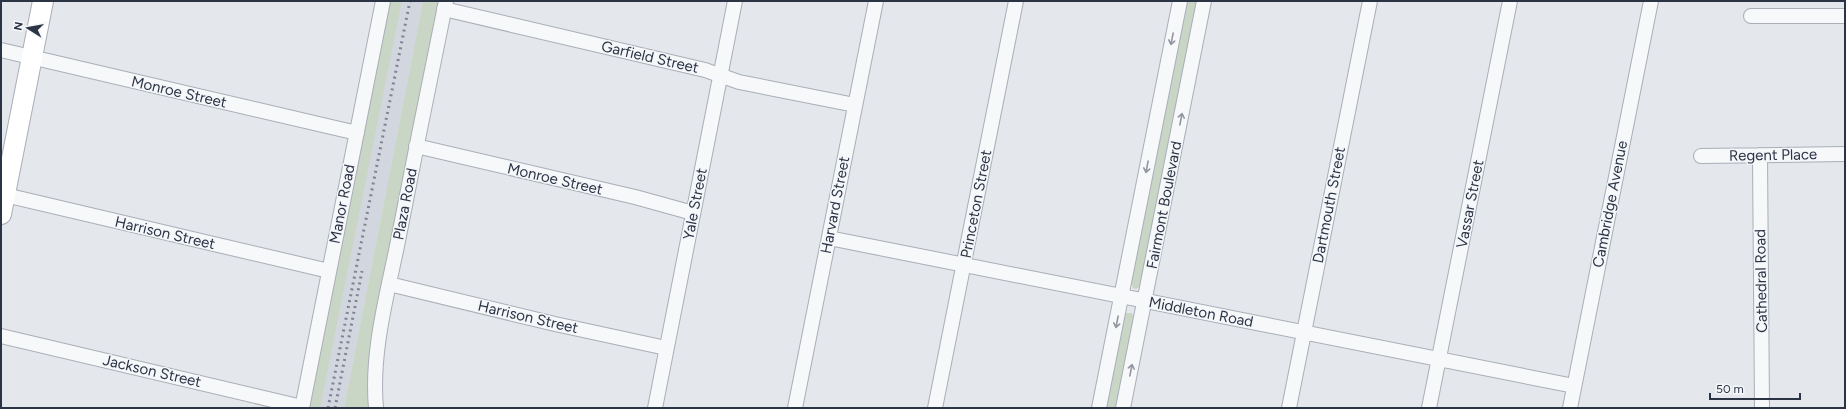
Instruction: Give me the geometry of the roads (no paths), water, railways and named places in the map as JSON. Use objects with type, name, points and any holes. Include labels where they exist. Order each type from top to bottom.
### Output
[{"type":"main road","points":[[1,214],[3,195],[43,1]]},
{"type":"street","name":"Manor Road","points":[[302,407],[383,1]]},
{"type":"street","name":"Yale Street","points":[[655,408],[735,1]]},
{"type":"street","name":"Harvard Street","points":[[795,408],[876,1]]},
{"type":"street","name":"Princeton Street","points":[[935,408],[1016,1]]},
{"type":"street","name":"Fairmont Boulevard","points":[[1099,408],[1180,1]]},
{"type":"street","name":"Fairmont Boulevard","points":[[1123,408],[1204,1]]},
{"type":"street","name":"Dartmouth Street","points":[[1289,408],[1370,1]]},
{"type":"street","name":"Vassar Street","points":[[1429,408],[1510,1]]},
{"type":"street","name":"Cambridge Avenue","points":[[1570,408],[1651,1]]},
{"type":"street","name":"Garfield Street","points":[[445,5],[705,70],[739,82],[855,105]]},
{"type":"street","name":"Plaza Road","points":[[376,408],[374,376],[389,284],[445,5]]},
{"type":"street","points":[[1751,16],[1845,16]]},
{"type":"street","name":"Monroe Street","points":[[1,50],[357,133]]},
{"type":"street","name":"Monroe Street","points":[[416,146],[634,197],[693,213]]},
{"type":"street","name":"Regent Place","points":[[1701,156],[1845,154]]},
{"type":"street","name":"Cathedral Road","points":[[1760,155],[1762,408]]},
{"type":"street","name":"Harrison Street","points":[[3,195],[329,271]]},
{"type":"street","name":"Middleton Road","points":[[829,238],[1574,386]]},
{"type":"street","name":"Harrison Street","points":[[389,284],[556,324],[666,348]]},
{"type":"street","name":"Jackson Street","points":[[1,336],[302,407]]},
{"type":"railway","points":[[328,408],[410,1]]},
{"type":"railway","points":[[335,408],[362,271]]}]
